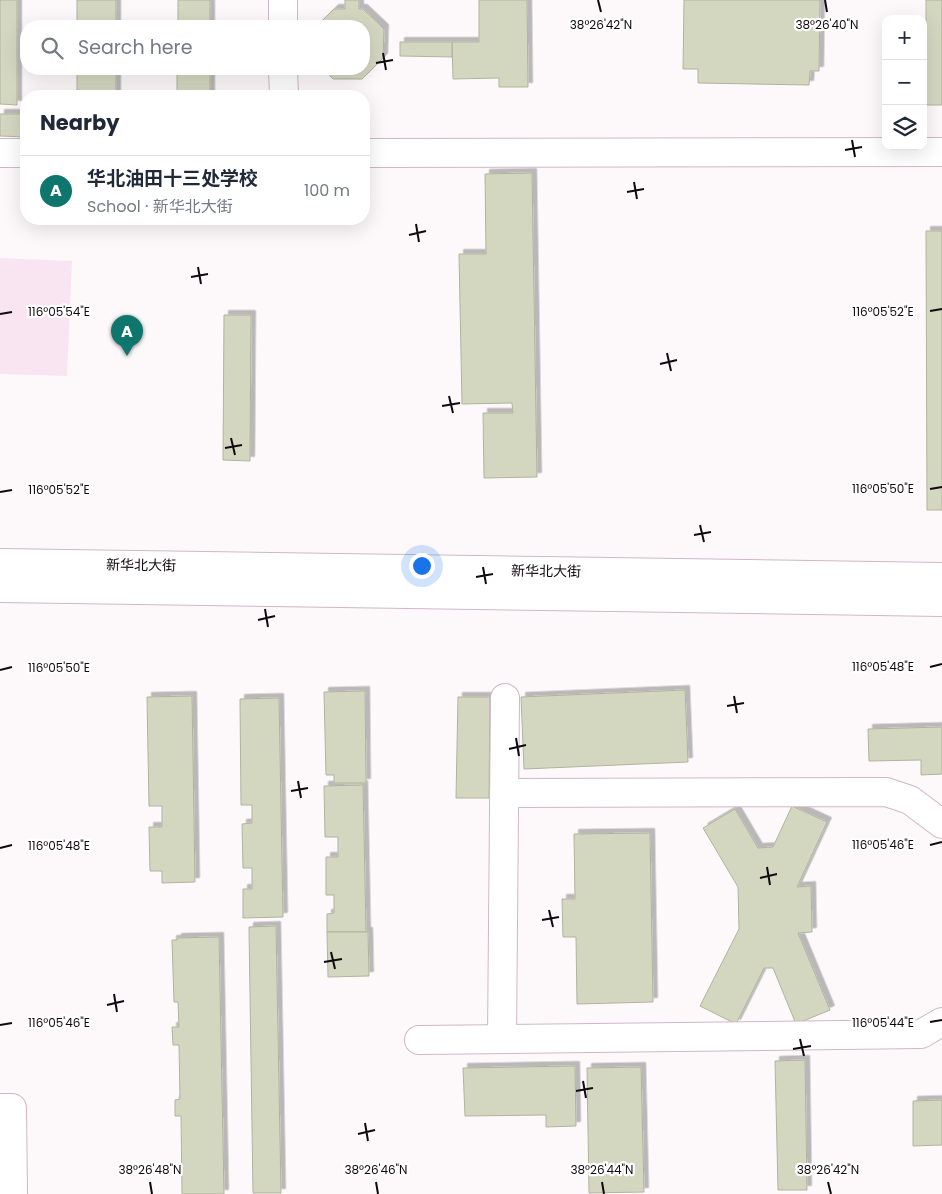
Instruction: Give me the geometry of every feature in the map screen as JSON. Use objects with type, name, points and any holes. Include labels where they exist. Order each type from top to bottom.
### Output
[{"type":"main road","points":[[283,0],[283,20]]},
{"type":"main road","points":[[283,75],[284,90]]},
{"type":"main road","points":[[370,153],[942,152]]},
{"type":"main road","points":[[0,153],[20,153]]},
{"type":"main road","name":"新华北大街","points":[[0,563],[942,577]]},
{"type":"main road","name":"新华北大街","points":[[0,588],[942,602]]},
{"type":"main road","points":[[502,1039],[505,698]]},
{"type":"main road","points":[[504,793],[886,792],[910,800],[942,824]]},
{"type":"main road","points":[[419,1040],[921,1034],[942,1022]]},
{"type":"main road","points":[[0,1108],[12,1108],[12,1194]]},
{"type":"shaded area","points":[[0,258],[72,261],[67,376],[0,374]]},
{"type":"building","points":[[0,0],[17,0],[17,105],[0,104]]},
{"type":"building","points":[[77,0],[116,0],[116,20],[77,20]]},
{"type":"building","points":[[178,0],[210,0],[210,20],[178,20]]},
{"type":"building","points":[[345,0],[359,0],[359,9],[363,9],[384,29],[383,58],[370,71],[370,20],[323,20],[334,9],[345,9]]},
{"type":"building","points":[[479,0],[527,0],[528,87],[499,87],[499,78],[453,79],[452,42],[479,42]]},
{"type":"building","points":[[684,0],[820,0],[819,71],[810,71],[809,85],[698,83],[698,69],[683,69]]},
{"type":"building","points":[[926,0],[942,0],[942,105],[927,105]]},
{"type":"building","points":[[400,42],[452,42],[452,57],[400,56]]},
{"type":"building","points":[[77,75],[116,75],[116,90],[77,90]]},
{"type":"building","points":[[177,75],[210,75],[210,90],[177,90]]},
{"type":"building","points":[[329,75],[366,75],[362,79],[333,79]]},
{"type":"building","points":[[0,114],[20,114],[20,137],[0,136]]},
{"type":"building","points":[[532,173],[537,477],[484,478],[483,413],[513,413],[512,403],[462,404],[459,254],[486,254],[485,174]]},
{"type":"building","points":[[926,231],[942,231],[942,510],[927,510]]},
{"type":"building","points":[[224,315],[251,315],[250,461],[223,460]]},
{"type":"building","points":[[685,690],[688,762],[524,769],[521,697]]},
{"type":"building","points":[[365,691],[366,783],[334,783],[334,775],[326,775],[324,692]]},
{"type":"building","points":[[192,696],[195,882],[162,883],[162,871],[150,871],[149,827],[162,827],[162,806],[149,806],[147,697]]},
{"type":"building","points":[[458,697],[490,697],[489,798],[456,798]]},
{"type":"building","points":[[279,698],[283,917],[243,918],[243,889],[252,889],[252,868],[243,868],[242,824],[252,823],[252,805],[241,805],[240,699]]},
{"type":"building","points":[[942,727],[942,774],[921,775],[921,760],[869,761],[868,729]]},
{"type":"building","points":[[363,785],[366,932],[327,932],[327,914],[334,913],[334,895],[326,895],[326,857],[338,857],[338,837],[325,837],[324,786]]},
{"type":"building","points":[[792,806],[827,822],[797,887],[811,886],[812,932],[798,933],[830,1010],[796,1024],[773,968],[764,968],[736,1024],[700,1006],[739,929],[738,887],[703,828],[735,809],[758,848],[773,847]]},
{"type":"building","points":[[650,833],[653,1002],[577,1004],[576,937],[563,937],[562,899],[575,899],[574,834]]},
{"type":"building","points":[[276,926],[281,1193],[253,1193],[249,927]]},
{"type":"building","points":[[327,932],[368,932],[369,976],[328,977]]},
{"type":"building","points":[[219,937],[224,1194],[182,1194],[181,1116],[175,1116],[175,1100],[180,1099],[179,1045],[173,1045],[172,1027],[179,1027],[178,1002],[174,1002],[172,940],[177,940],[177,938]]},
{"type":"building","points":[[805,1060],[807,1190],[778,1190],[775,1061]]},
{"type":"building","points":[[575,1066],[576,1126],[546,1127],[546,1115],[465,1116],[463,1068]]},
{"type":"building","points":[[641,1067],[644,1192],[589,1193],[587,1068]]},
{"type":"building","points":[[942,1100],[942,1145],[913,1146],[913,1101]]},
{"type":"place","name":"华北油田十三处学校","points":[[127,356]]}]
